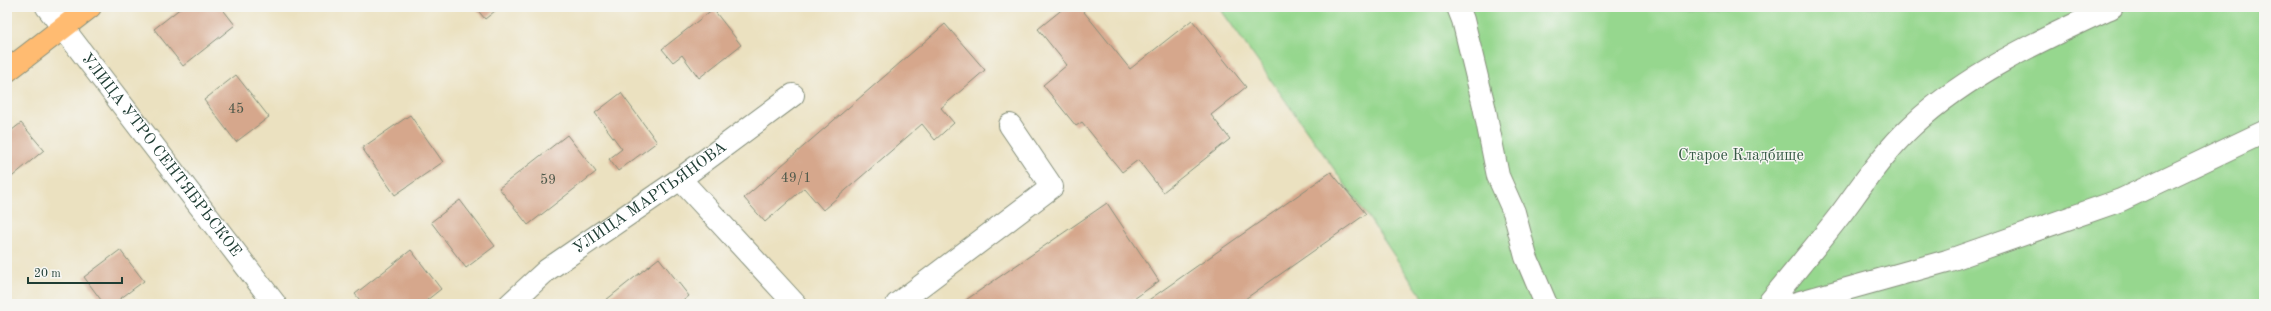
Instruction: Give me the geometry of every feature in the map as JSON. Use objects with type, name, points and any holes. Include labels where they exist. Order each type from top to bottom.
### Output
[{"type":"main road","points":[[7,71],[90,7]]},
{"type":"street","name":"УЛИЦА УТРО СЕНТЯБРЬСКОЕ","points":[[47,7],[275,304]]},
{"type":"street","points":[[1458,7],[1463,20],[1484,106],[1498,176],[1514,212],[1526,257],[1546,304]]},
{"type":"street","points":[[1768,304],[1839,216],[1876,165],[1912,126],[1956,91],[2000,63],[2062,30],[2112,7]]},
{"type":"street","name":"УЛИЦА МАРТЬЯНОВА","points":[[510,304],[547,270],[680,179],[793,95]]},
{"type":"street","points":[[897,304],[1052,187],[1010,125]]},
{"type":"street","points":[[1793,304],[1946,261],[2121,200],[2264,132]]},
{"type":"street","points":[[680,179],[795,304]]},
{"type":"green space","name":"Старое Кладбище","points":[[1219,7],[2264,7],[2264,304],[1427,304],[1366,214]]},
{"type":"building","points":[[182,7],[221,7],[235,25],[183,66],[154,29]]},
{"type":"building","points":[[475,7],[500,7],[485,19]]},
{"type":"building","points":[[1065,7],[1080,7],[1130,69],[1192,20],[1246,87],[1211,115],[1230,139],[1163,192],[1138,160],[1122,172],[1082,122],[1076,126],[1043,85],[1067,65],[1038,29]]},
{"type":"building","points":[[713,9],[741,45],[699,78],[682,55],[673,62],[662,49]]},
{"type":"building","points":[[945,24],[985,70],[941,108],[954,123],[935,140],[922,124],[823,210],[804,188],[765,222],[744,198]]},
{"type":"building","points":[[236,75],[269,117],[236,142],[204,100]]},
{"type":"building","points":[[621,93],[657,142],[618,171],[609,159],[622,149],[595,113]]},
{"type":"building","points":[[410,115],[443,162],[395,195],[362,148]]},
{"type":"building","points":[[21,123],[44,150],[7,181],[7,134]]},
{"type":"building","points":[[567,135],[596,172],[528,225],[499,188]]},
{"type":"building","points":[[1331,172],[1366,214],[1238,304],[1143,304]]},
{"type":"building","points":[[460,200],[495,246],[466,268],[431,222]]},
{"type":"building","points":[[1107,203],[1159,281],[1127,304],[960,304]]},
{"type":"building","points":[[120,250],[144,281],[113,304],[104,304],[84,277]]},
{"type":"building","points":[[411,250],[441,289],[422,304],[363,304],[355,294]]},
{"type":"building","points":[[659,258],[689,296],[679,304],[601,304]]}]
